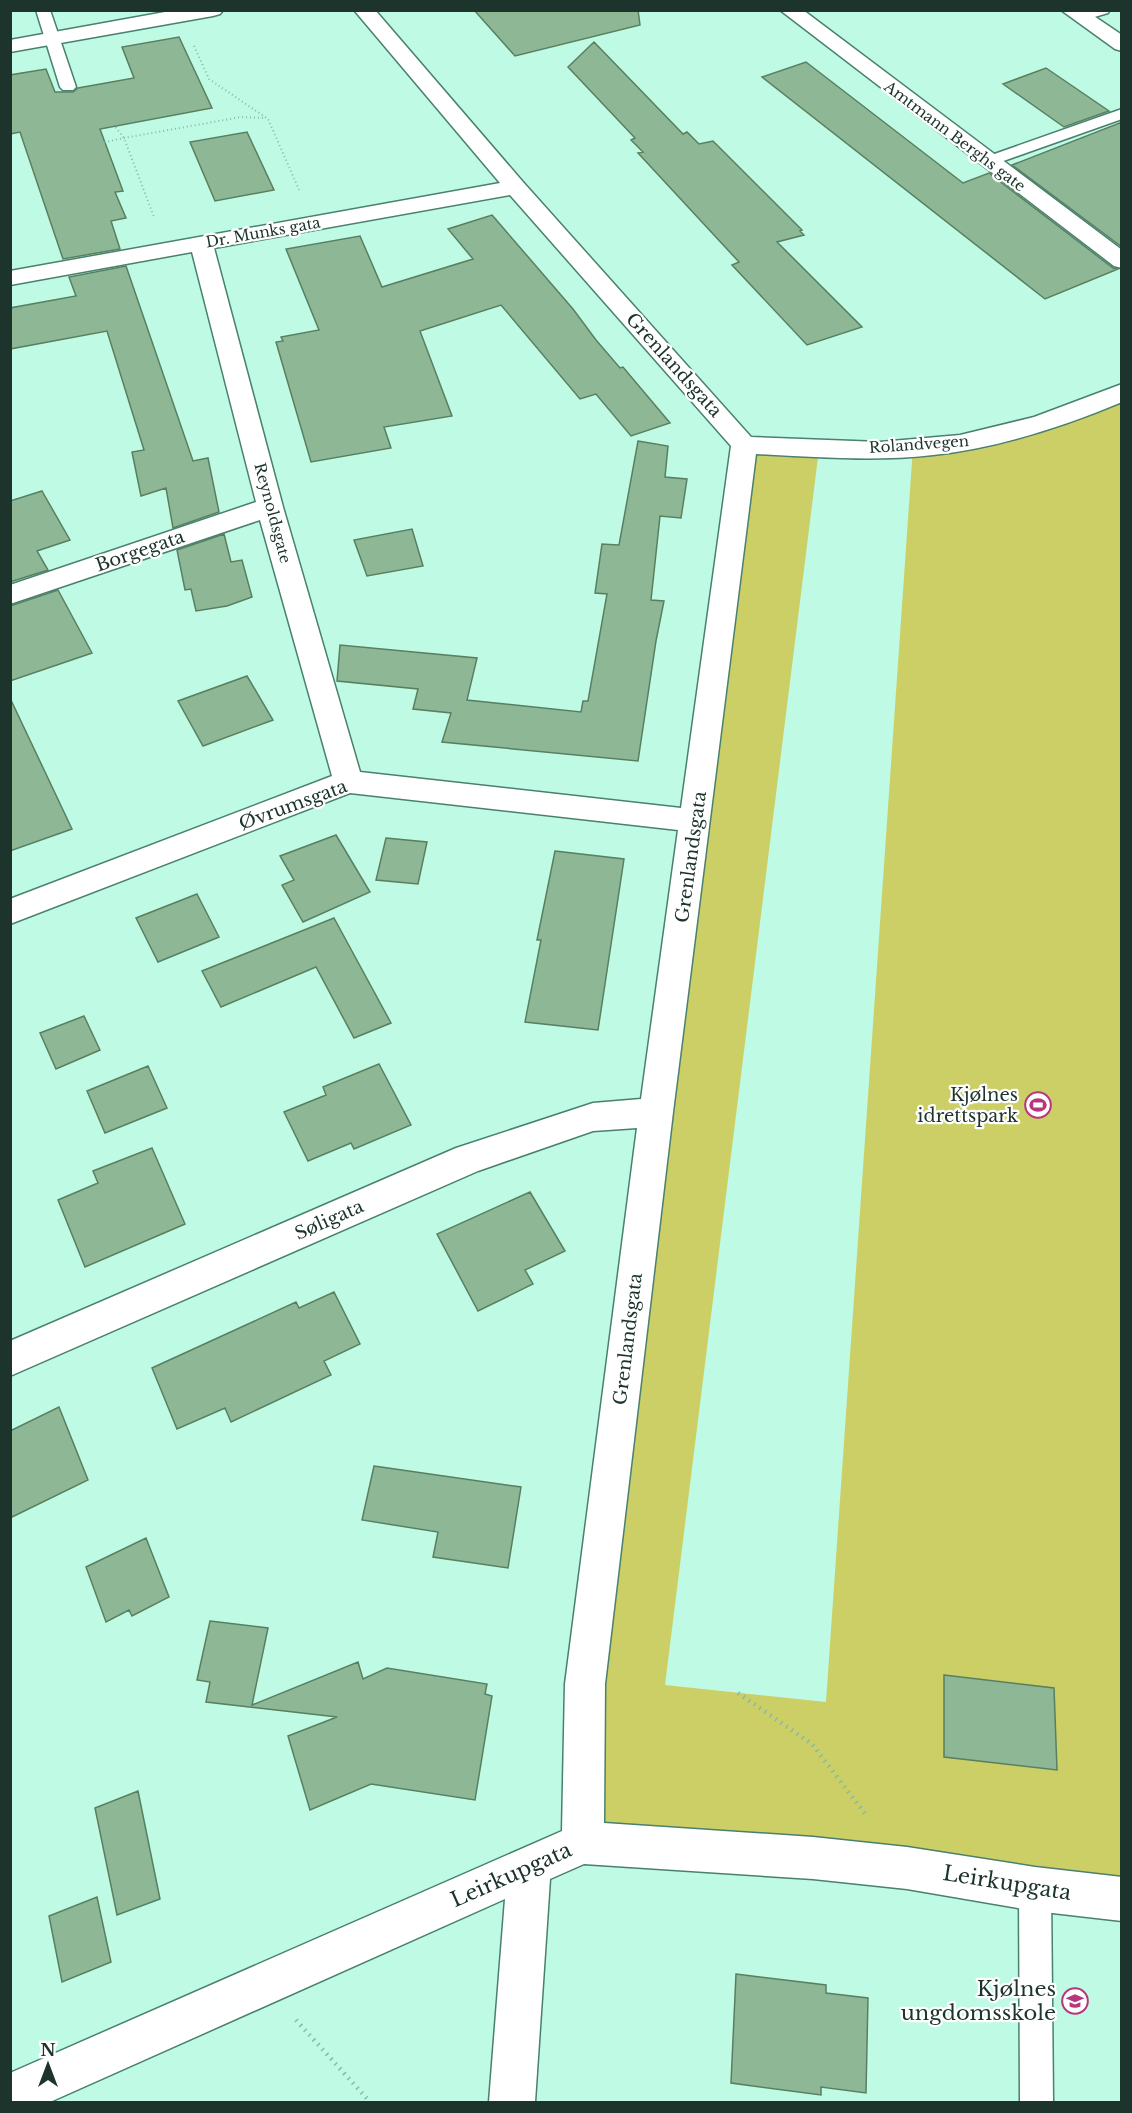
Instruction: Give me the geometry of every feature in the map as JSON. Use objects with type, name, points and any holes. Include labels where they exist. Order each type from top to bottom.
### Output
[{"type":"street","points":[[10,46],[213,10]]},
{"type":"street","name":"Grenlandsgata","points":[[364,10],[515,187],[744,445],[656,1112],[585,1684],[583,1843]]},
{"type":"street","name":"Amtmann Berghs gate","points":[[790,10],[1122,261]]},
{"type":"street","points":[[1076,14],[1122,45]]},
{"type":"street","name":"Dr. Munks gata","points":[[10,278],[515,187]]},
{"type":"street","name":"Reynoldsgate","points":[[201,243],[270,507],[348,782]]},
{"type":"street","name":"Rolandvegen","points":[[744,445],[819,449],[913,447],[959,443],[1026,429],[1122,392]]},
{"type":"street","name":"Borgegata","points":[[10,595],[270,507]]},
{"type":"street","name":"Øvrumsgata","points":[[10,912],[348,782],[696,821]]},
{"type":"street","name":"Søligata","points":[[10,1359],[468,1159],[593,1117],[656,1112]]},
{"type":"street","name":"Leirkupgata","points":[[10,2097],[583,1843],[813,1858],[907,1868],[1035,1889],[1122,1899]]},
{"type":"street","points":[[512,2103],[529,1868]]},
{"type":"lane","points":[[43,10],[68,87]]},
{"type":"lane","points":[[1076,14],[1103,10]]},
{"type":"lane","points":[[989,161],[1122,114]]},
{"type":"lane","points":[[1035,1889],[1038,2103]]},
{"type":"path","points":[[181,16],[209,79],[268,118],[313,223]]},
{"type":"path","points":[[96,102],[124,138],[166,249]]},
{"type":"path","points":[[34,158],[124,138],[241,117],[268,118]]},
{"type":"path","points":[[738,1693],[812,1744],[907,1868]]},
{"type":"path","points":[[263,1983],[370,2103]]},
{"type":"green space","points":[[1121,392],[1121,1899],[583,1843],[744,445],[819,449],[665,1685],[826,1702],[913,447],[1026,429]]},
{"type":"building","points":[[474,10],[638,10],[640,25],[515,56]]},
{"type":"building","points":[[179,37],[212,108],[100,129],[123,191],[115,192],[126,218],[111,221],[120,249],[63,259],[20,132],[10,134],[10,75],[46,69],[55,92],[73,92],[78,88],[134,78],[122,47]]},
{"type":"building","points":[[594,42],[683,134],[687,132],[699,144],[713,141],[802,230],[800,231],[804,235],[777,242],[862,327],[807,345],[732,265],[739,262],[638,153],[643,152],[631,140],[635,138],[568,67]]},
{"type":"building","points":[[806,62],[963,183],[989,173],[1113,268],[1118,269],[1045,299],[762,77]]},
{"type":"building","points":[[1046,68],[1109,111],[1064,127],[1003,84]]},
{"type":"building","points":[[1122,122],[1122,247],[1012,165]]},
{"type":"building","points":[[247,132],[274,190],[215,201],[190,142]]},
{"type":"building","points":[[492,215],[573,309],[596,340],[620,368],[623,367],[670,423],[631,436],[596,394],[580,399],[501,305],[420,331],[452,416],[384,427],[391,448],[311,462],[276,342],[283,341],[281,337],[319,330],[286,249],[360,236],[382,287],[473,259],[448,229]]},
{"type":"building","points":[[126,266],[193,461],[208,458],[219,512],[173,528],[166,488],[141,496],[132,452],[144,450],[107,331],[10,349],[10,308],[76,296],[69,277]]},
{"type":"building","points":[[638,441],[668,446],[665,477],[687,479],[681,518],[660,516],[651,600],[664,601],[638,761],[442,742],[451,713],[413,709],[418,689],[337,681],[340,645],[477,658],[467,700],[581,712],[583,701],[588,701],[607,594],[595,593],[602,544],[619,545]]},
{"type":"building","points":[[42,491],[70,540],[37,551],[48,570],[10,582],[10,501]]},
{"type":"building","points":[[412,529],[423,566],[367,576],[354,540]]},
{"type":"building","points":[[224,534],[231,562],[242,560],[252,597],[227,606],[196,611],[191,589],[185,590],[177,550]]},
{"type":"building","points":[[58,590],[92,653],[10,681],[10,606]]},
{"type":"building","points":[[247,676],[273,720],[203,746],[178,701]]},
{"type":"building","points":[[10,698],[72,829],[10,851]]},
{"type":"building","points":[[336,835],[370,892],[303,922],[282,885],[294,880],[280,856]]},
{"type":"building","points":[[386,838],[427,842],[418,884],[376,880]]},
{"type":"building","points":[[555,851],[624,859],[598,1030],[525,1022],[541,940],[537,940]]},
{"type":"building","points":[[197,894],[219,937],[158,962],[136,918]]},
{"type":"building","points":[[334,918],[391,1023],[354,1038],[316,967],[221,1007],[202,971]]},
{"type":"building","points":[[84,1016],[100,1050],[56,1069],[40,1033]]},
{"type":"building","points":[[379,1064],[411,1125],[354,1149],[351,1143],[308,1161],[284,1112],[326,1095],[323,1087]]},
{"type":"building","points":[[148,1066],[167,1108],[105,1133],[87,1091]]},
{"type":"building","points":[[152,1148],[185,1224],[85,1267],[58,1200],[98,1183],[93,1171]]},
{"type":"building","points":[[530,1192],[565,1251],[525,1270],[533,1284],[478,1311],[437,1234]]},
{"type":"building","points":[[334,1292],[360,1344],[324,1361],[331,1375],[231,1422],[225,1408],[177,1429],[152,1368],[296,1302],[299,1308]]},
{"type":"building","points":[[59,1407],[88,1480],[10,1518],[10,1431]]},
{"type":"building","points":[[374,1466],[521,1487],[508,1568],[433,1557],[438,1532],[362,1520]]},
{"type":"building","points":[[146,1538],[169,1597],[132,1616],[129,1610],[106,1622],[86,1567]]},
{"type":"building","points":[[210,1621],[268,1628],[252,1705],[358,1662],[363,1679],[387,1668],[487,1684],[485,1694],[492,1696],[475,1800],[371,1784],[310,1810],[288,1736],[337,1717],[206,1702],[210,1682],[197,1680]]},
{"type":"building","points":[[944,1675],[1054,1688],[1057,1770],[944,1757]]},
{"type":"building","points":[[138,1791],[160,1899],[117,1915],[95,1808]]},
{"type":"building","points":[[97,1897],[111,1962],[62,1982],[49,1916]]},
{"type":"building","points":[[736,1974],[826,1985],[826,1993],[868,1998],[866,2093],[821,2087],[821,2095],[731,2083]]},
{"type":"place","name":"Kjølnes idrettspark","points":[[1038,1105]]},
{"type":"place","name":"Kjølnes ungdomsskole","points":[[1075,2001]]}]
